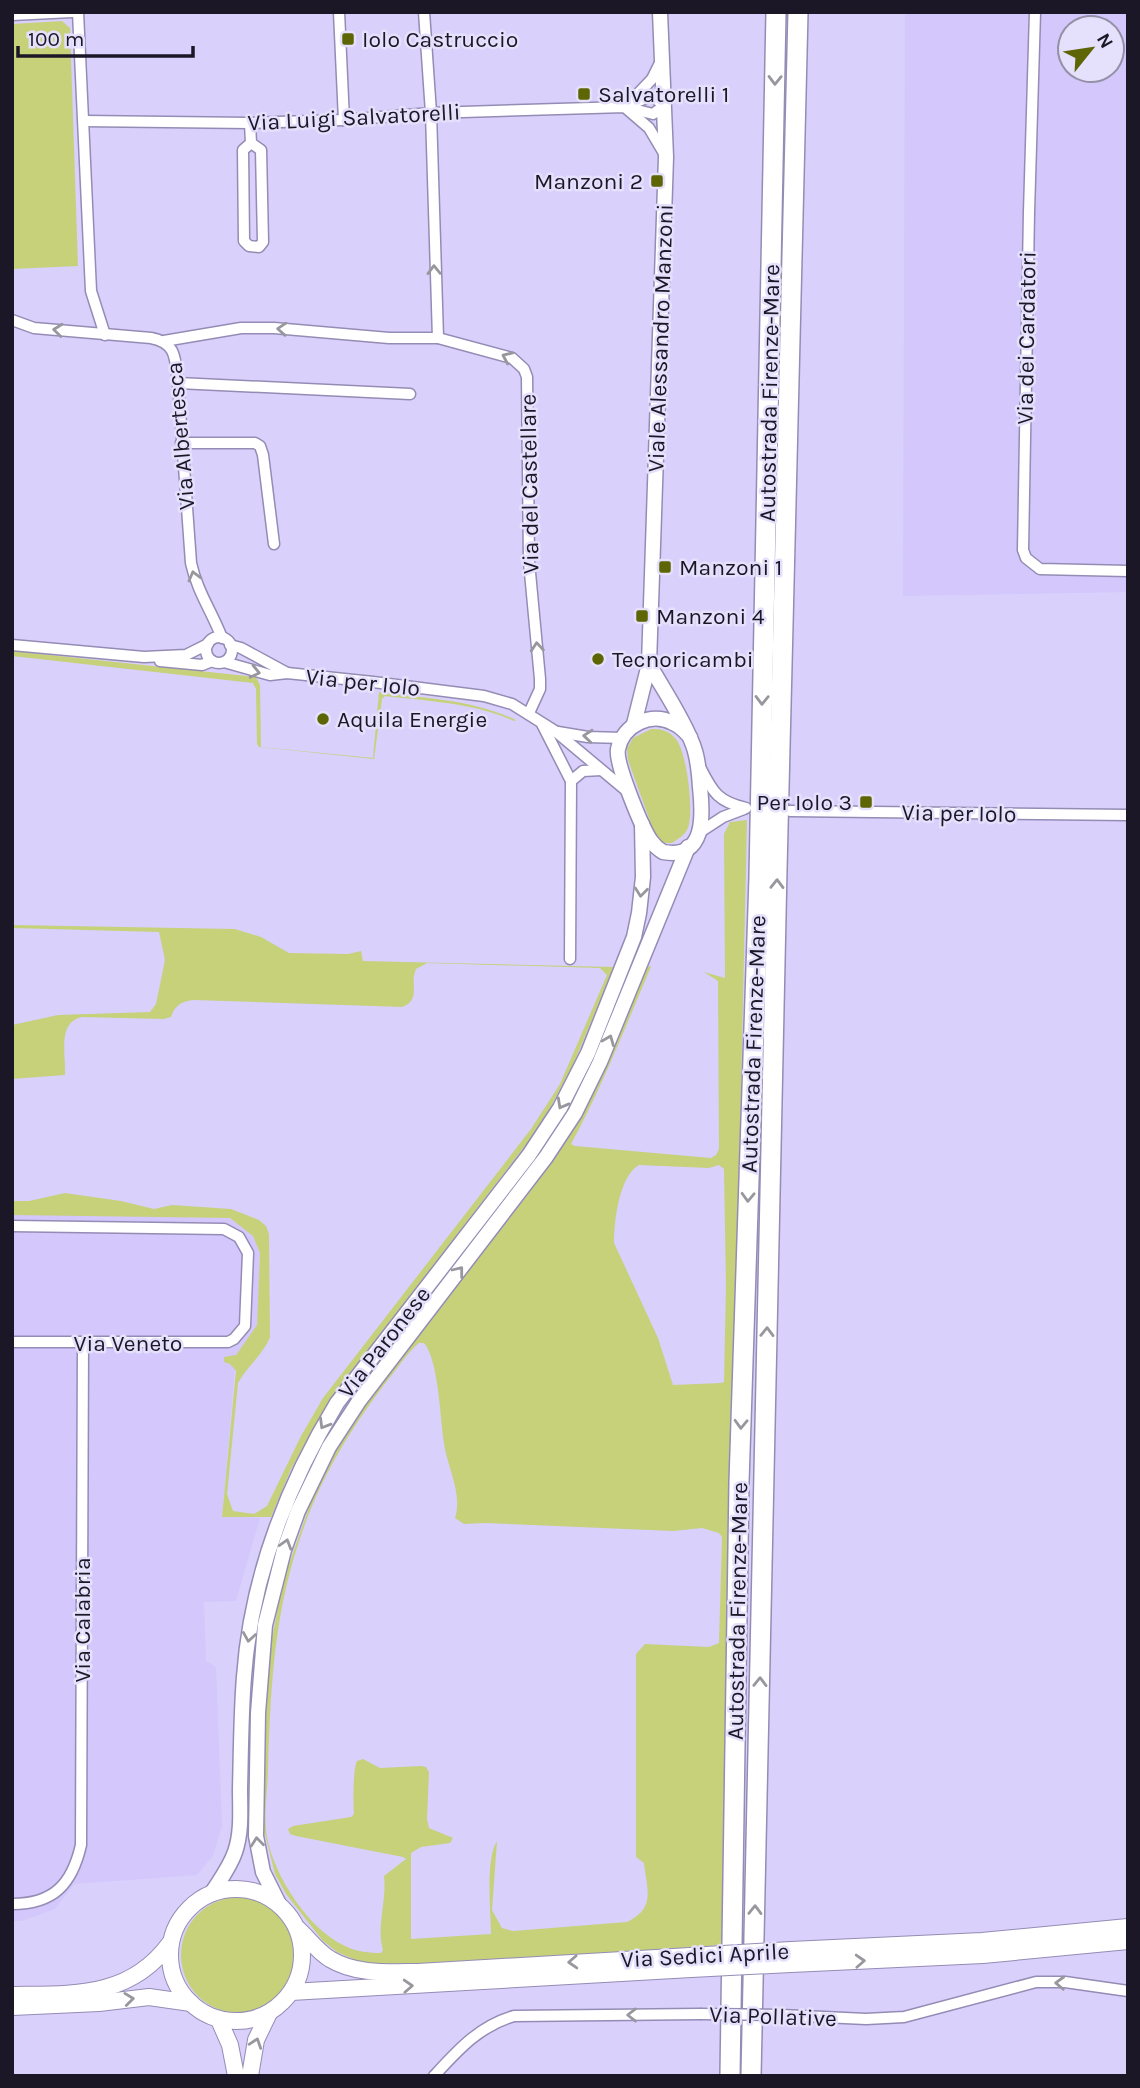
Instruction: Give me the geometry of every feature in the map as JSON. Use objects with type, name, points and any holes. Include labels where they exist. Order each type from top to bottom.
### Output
[{"type":"highway","name":"Autostrada Firenze-Mare","points":[[730,2076],[739,1482],[760,835],[776,12]]},
{"type":"highway","name":"Autostrada Firenze-Mare","points":[[751,2076],[798,12]]},
{"type":"main road","name":"Via Sedici Aprile","points":[[211,1894],[233,1889],[254,1891],[280,1906],[296,1928],[330,1959],[353,1968],[375,1972],[791,1957],[1128,1927]]},
{"type":"main road","points":[[15,1997],[113,1987],[141,1973],[157,1960],[171,1941],[186,1912],[211,1894]]},
{"type":"main road","name":"Via Sedici Aprile","points":[[219,2020],[239,2022],[269,2013],[291,1992],[300,1973],[302,1960],[301,1943],[296,1928]]},
{"type":"main road","points":[[171,1941],[171,1966],[175,1981],[191,2003],[219,2020],[230,2045],[236,2076]]},
{"type":"main road","name":"Via Sedici Aprile","points":[[791,1957],[983,1955],[1128,1941]]},
{"type":"main road","name":"Via Sedici Aprile","points":[[291,1992],[690,1962]]},
{"type":"main road","points":[[15,1997],[99,2003],[149,1997],[191,2003]]},
{"type":"main road","points":[[250,2076],[256,2040],[269,2013]]},
{"type":"street","points":[[12,15],[72,12]]},
{"type":"street","points":[[78,12],[91,291],[105,335]]},
{"type":"street","points":[[339,12],[344,120]]},
{"type":"street","points":[[424,12],[431,113],[438,338]]},
{"type":"street","name":"Viale Alessandro Manzoni","points":[[634,724],[649,664],[666,157],[664,57],[660,12]]},
{"type":"street","name":"Via dei Cardatori","points":[[1035,12],[1028,212],[1023,550],[1026,558],[1040,569],[1128,570]]},
{"type":"street","points":[[664,57],[652,79],[625,107],[649,128],[666,157]]},
{"type":"street","name":"Via Luigi Salvatorelli","points":[[84,121],[250,123],[344,120],[431,113],[625,107],[653,114],[665,105],[651,96],[625,107]]},
{"type":"street","points":[[250,123],[251,143]]},
{"type":"street","points":[[251,143],[261,150],[263,242],[259,247],[249,246],[244,241],[243,150],[251,143]]},
{"type":"street","points":[[243,193],[262,194]]},
{"type":"street","name":"Via Albertesca","points":[[12,320],[34,328],[164,341],[169,344],[174,355],[178,383],[191,563],[195,583],[226,642]]},
{"type":"street","name":"Via del Castellare","points":[[164,341],[241,328],[274,328],[389,338],[438,338],[512,358],[524,369],[527,377],[529,562],[540,689],[532,715]]},
{"type":"street","points":[[178,383],[410,394]]},
{"type":"street","points":[[181,443],[255,443],[260,446],[274,544]]},
{"type":"street","points":[[214,638],[226,642],[230,657],[218,662],[206,652],[208,644],[214,638]]},
{"type":"street","name":"Via per Iolo","points":[[226,642],[287,673]]},
{"type":"street","name":"Via per Iolo","points":[[12,645],[144,657],[177,657],[195,652],[208,644]]},
{"type":"street","name":"Via per Iolo","points":[[144,657],[172,664],[202,665],[218,662],[270,675],[287,673],[484,696],[532,715],[631,793]]},
{"type":"street","points":[[649,664],[690,737],[698,764],[711,790],[723,801],[746,808],[723,817],[700,832]]},
{"type":"street","points":[[532,715],[543,725],[571,781],[570,959]]},
{"type":"street","points":[[688,847],[680,852],[663,852],[651,841],[623,778],[617,757],[622,738],[634,724],[645,720],[665,719],[675,723],[690,737]]},
{"type":"street","name":"Via per Iolo","points":[[555,731],[589,737],[622,738]]},
{"type":"street","points":[[698,764],[702,804],[700,832]]},
{"type":"street","points":[[571,781],[583,771],[601,770]]},
{"type":"street","name":"Via per Iolo","points":[[790,811],[1128,815]]},
{"type":"street","name":"Via Paronese","points":[[211,1894],[230,1864],[239,1836],[243,1678],[247,1647],[259,1583],[285,1503],[313,1443],[337,1403],[529,1155],[565,1099],[588,1053],[634,937],[643,877],[642,824]]},
{"type":"street","name":"Via Paronese","points":[[280,1906],[263,1872],[256,1836],[258,1726],[265,1625],[290,1531],[317,1469],[343,1423],[547,1157],[575,1113],[600,1062],[688,847],[695,842],[700,832]]},
{"type":"street","name":"Via Veneto","points":[[12,1226],[224,1229],[235,1233],[248,1253],[245,1326],[228,1342],[12,1342]]},
{"type":"street","name":"Via Calabria","points":[[12,1903],[44,1900],[59,1890],[77,1864],[81,1845],[83,1343]]},
{"type":"street","name":"Via Pollative","points":[[434,2076],[480,2031],[514,2016],[700,2014],[866,2019],[904,2017],[1036,1982],[1065,1982],[1128,1992]]},
{"type":"shaded area","points":[[905,12],[1128,12],[1128,592],[903,596]]},
{"type":"shaded area","points":[[12,1213],[227,1218],[239,1223],[253,1236],[260,1253],[257,1325],[236,1356],[222,1516],[260,1518],[236,1601],[204,1602],[206,1661],[216,1667],[222,1826],[213,1856],[197,1875],[74,1884],[55,1909],[21,1921],[12,1921]]},
{"type":"green space","points":[[62,21],[70,28],[78,266],[12,269],[12,24]]},
{"type":"green space","points":[[12,651],[256,677],[260,685],[261,747],[373,758],[379,692],[466,704],[516,720],[467,706],[385,696],[382,699],[374,759],[259,747],[256,689],[253,683],[12,656]]},
{"type":"green space","points":[[651,729],[664,730],[675,738],[686,768],[690,820],[685,833],[672,843],[662,843],[655,835],[628,760],[627,749],[633,738]]},
{"type":"green space","points":[[747,820],[722,1945],[478,1962],[376,1966],[357,1961],[337,1952],[323,1941],[286,1894],[275,1874],[264,1830],[270,1649],[283,1581],[311,1502],[331,1459],[368,1400],[532,1189],[571,1133],[597,1087],[647,967],[651,966],[593,1101],[571,1144],[711,1158],[716,1155],[719,1149],[718,981],[704,972],[725,978],[724,834],[730,822]],"holes":[[[639,1165],[709,1168],[719,1165],[724,1169],[724,1382],[673,1385],[658,1338],[614,1243],[622,1189],[632,1171]],[[419,1343],[424,1343],[433,1363],[444,1443],[456,1490],[455,1518],[464,1524],[673,1531],[702,1528],[719,1533],[722,1537],[719,1643],[709,1647],[645,1644],[636,1654],[636,1857],[644,1863],[648,1890],[642,1911],[627,1922],[513,1931],[502,1928],[492,1910],[497,1841],[490,1873],[491,1934],[411,1939],[411,1853],[421,1847],[450,1843],[453,1838],[429,1828],[429,1772],[426,1767],[421,1766],[380,1768],[363,1759],[357,1761],[353,1794],[354,1814],[351,1817],[288,1829],[290,1834],[296,1836],[406,1859],[384,1876],[381,1953],[350,1948],[319,1928],[295,1900],[271,1852],[266,1829],[266,1811],[273,1675],[280,1617],[294,1558],[321,1486],[353,1429]]]},
{"type":"green space","points":[[12,925],[235,929],[261,937],[289,953],[348,954],[361,951],[363,961],[614,967],[573,1065],[541,1125],[328,1403],[291,1469],[271,1517],[222,1517],[236,1371],[224,1362],[224,1357],[236,1355],[257,1325],[260,1253],[253,1236],[230,1218],[12,1215],[12,1201],[29,1201],[65,1193],[154,1209],[172,1205],[231,1209],[259,1220],[266,1226],[269,1234],[270,1337],[238,1383],[227,1494],[233,1511],[254,1514],[267,1506],[323,1398],[531,1129],[560,1084],[607,975],[600,968],[427,963],[416,969],[412,1000],[402,1007],[193,1000],[179,1005],[171,1017],[164,1019],[82,1017],[74,1020],[66,1032],[65,1075],[12,1079],[12,1025],[58,1015],[150,1012],[156,1004],[165,960],[159,932],[12,928]]},
{"type":"green space","points":[[239,1897],[261,1901],[280,1914],[293,1933],[297,1955],[293,1977],[280,1996],[261,2009],[239,2013],[217,2009],[198,1996],[185,1977],[181,1955],[185,1933],[198,1914],[217,1901]]},
{"type":"place","name":"Iolo Castruccio","points":[[348,39]]},
{"type":"place","name":"Salvatorelli 1","points":[[584,94]]},
{"type":"place","name":"Manzoni 2","points":[[657,181]]},
{"type":"place","name":"Manzoni 1","points":[[665,567]]},
{"type":"place","name":"Manzoni 4","points":[[642,616]]},
{"type":"place","name":"Tecnoricambi","points":[[598,659]]},
{"type":"place","name":"Aquila Energie","points":[[323,719]]},
{"type":"place","name":"Per Iolo 3","points":[[866,802]]}]
